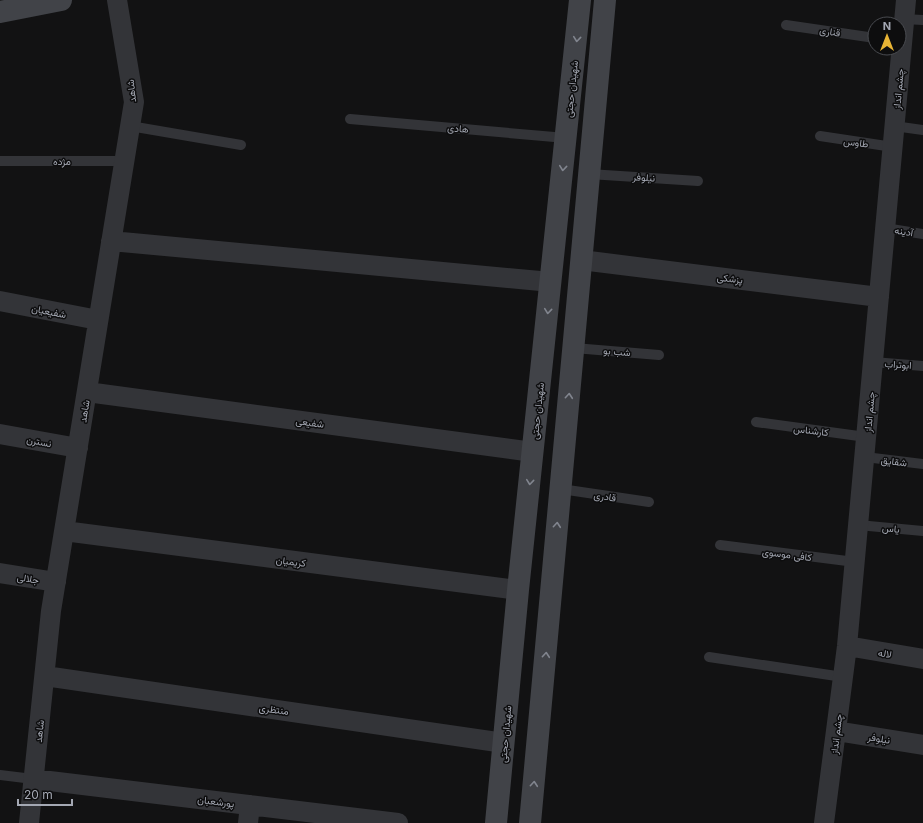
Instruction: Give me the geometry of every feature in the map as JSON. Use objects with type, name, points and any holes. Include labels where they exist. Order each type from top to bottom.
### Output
[{"type":"main road","points":[[0,12],[61,0]]},
{"type":"main road","points":[[530,823],[605,0]]},
{"type":"main road","name":"شهیدان حجتی","points":[[496,823],[518,590],[566,138],[578,4]]},
{"type":"street","name":"شاهد","points":[[29,823],[51,611],[134,102],[117,0]]},
{"type":"street","name":"چشم انداز","points":[[907,25],[911,13]]},
{"type":"street","name":"چشم انداز","points":[[824,823],[847,646],[900,56]]},
{"type":"street","points":[[111,241],[551,282]]},
{"type":"street","name":"پزشکی","points":[[582,260],[879,297]]},
{"type":"street","name":"شفیعیان","points":[[0,301],[98,320]]},
{"type":"street","name":"شفیعی","points":[[87,392],[533,452]]},
{"type":"street","name":"نسترن","points":[[0,434],[78,448]]},
{"type":"street","name":"کریمیان","points":[[64,531],[518,590]]},
{"type":"street","name":"جلالی","points":[[0,573],[56,582]]},
{"type":"street","name":"لاله","points":[[847,646],[923,659]]},
{"type":"street","name":"منتظری","points":[[44,676],[504,743]]},
{"type":"street","name":"نیلوفر","points":[[836,731],[923,744]]},
{"type":"street","name":"پورشعبان","points":[[33,779],[249,814],[398,823]]},
{"type":"lane","name":"قناری","points":[[786,25],[867,37]]},
{"type":"lane","name":"هادی","points":[[350,119],[566,138]]},
{"type":"lane","points":[[130,126],[241,145]]},
{"type":"lane","points":[[894,126],[923,130]]},
{"type":"lane","name":"طاوس","points":[[820,136],[892,147]]},
{"type":"lane","name":"مژده","points":[[0,161],[124,161]]},
{"type":"lane","name":"نیلوفر","points":[[589,174],[698,181]]},
{"type":"lane","name":"آدینه","points":[[885,228],[923,234]]},
{"type":"lane","name":"شب بو","points":[[574,348],[659,355]]},
{"type":"lane","name":"ابوتراب","points":[[873,362],[923,366]]},
{"type":"lane","name":"کارشناس","points":[[756,422],[866,437]]},
{"type":"lane","name":"شقایق","points":[[865,457],[923,464]]},
{"type":"lane","name":"قادری","points":[[561,489],[648,502]]},
{"type":"lane","name":"یاس","points":[[858,525],[923,531]]},
{"type":"lane","name":"کافی موسوی","points":[[720,545],[855,562]]},
{"type":"lane","points":[[709,657],[843,677]]},
{"type":"lane","points":[[0,775],[33,779]]}]
